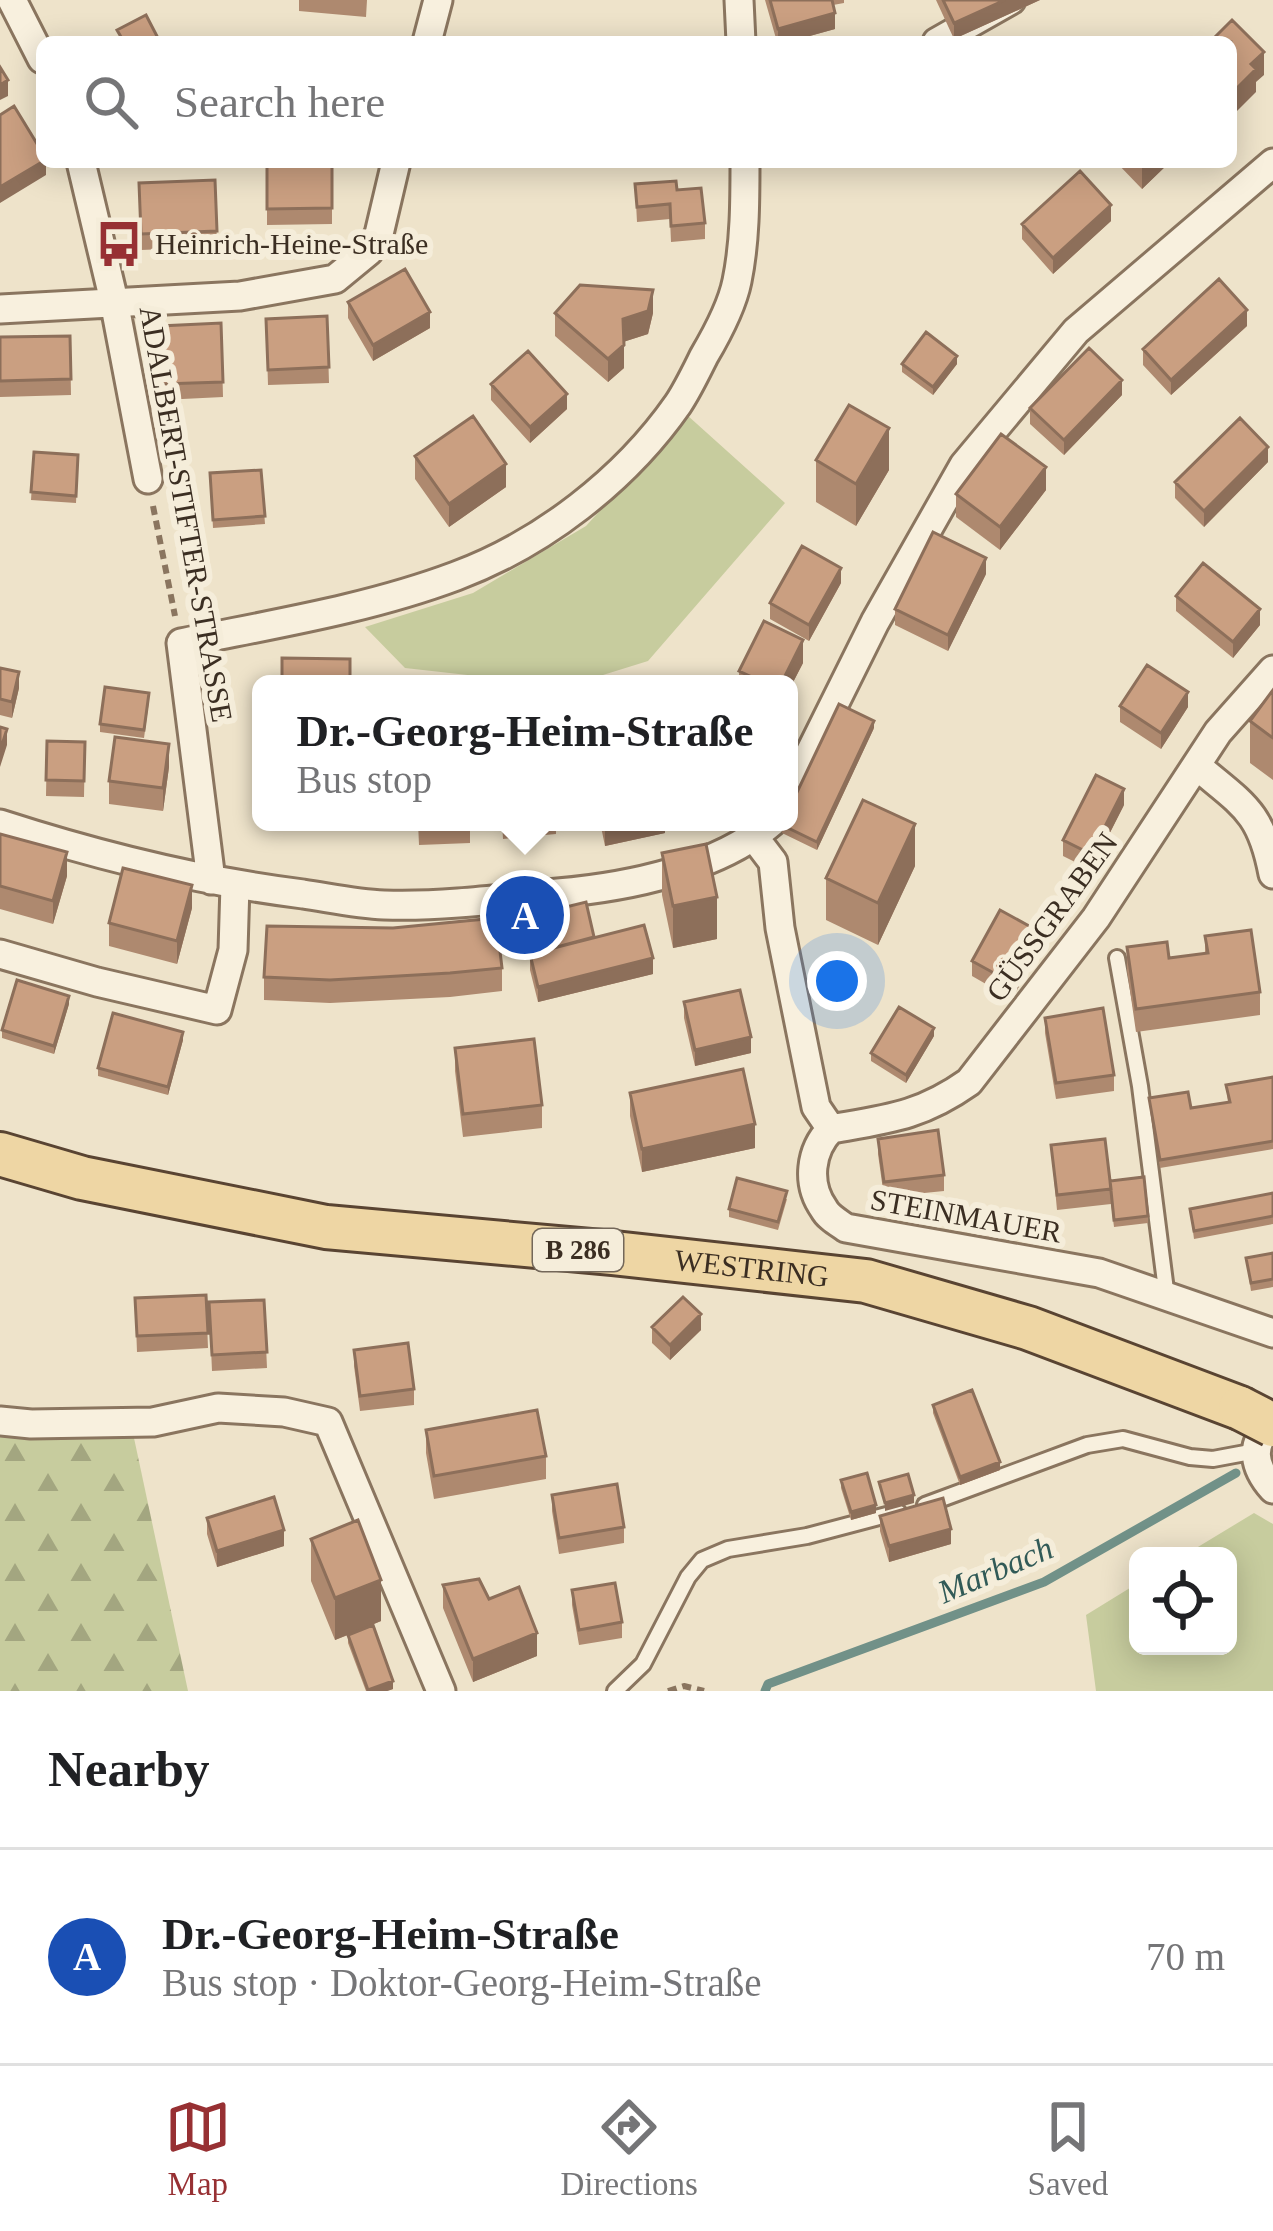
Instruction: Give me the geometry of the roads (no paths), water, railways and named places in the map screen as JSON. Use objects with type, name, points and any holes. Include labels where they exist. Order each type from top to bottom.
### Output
[{"type":"main road","name":"WESTRING","points":[[0,1154],[82,1178],[326,1227],[866,1281],[1028,1328],[1150,1372],[1260,1427]]},
{"type":"street","points":[[11,0],[36,48]]},
{"type":"street","points":[[429,36],[438,0]]},
{"type":"street","points":[[739,0],[741,36]]},
{"type":"street","points":[[948,36],[1011,0]]},
{"type":"street","points":[[798,777],[875,622],[964,465],[1076,331],[1273,163]]},
{"type":"street","name":"ADALBERT-STIFTER-STRASSE","points":[[82,168],[148,479]]},
{"type":"street","points":[[0,309],[240,296],[335,279],[369,251],[379,234],[394,168]]},
{"type":"street","name":"ADALBERT-STIFTER-STRASSE","points":[[0,954],[217,1010],[232,950],[181,643],[353,608],[456,576],[526,545],[583,504],[632,458],[677,404],[713,340],[736,284],[745,168]]},
{"type":"street","name":"GÜSSGRABEN","points":[[831,1129],[906,1116],[942,1101],[969,1082],[1096,918],[1218,732],[1273,670]]},
{"type":"street","points":[[1197,766],[1251,813],[1263,831],[1273,874]]},
{"type":"street","points":[[0,824],[81,850],[223,883],[384,905],[610,888],[682,870],[761,831]]},
{"type":"street","points":[[763,831],[773,862],[780,928],[816,1107],[831,1129]]},
{"type":"street","name":"STEINMAUER","points":[[831,1129],[819,1141],[812,1160],[814,1186],[824,1211],[846,1228],[1099,1273],[1273,1333]]},
{"type":"street","points":[[0,1420],[153,1422],[218,1408],[284,1412],[328,1422],[441,1691]]},
{"type":"street","points":[[1260,1427],[1259,1473],[1273,1489]]},
{"type":"lane","points":[[1117,958],[1140,1086],[1167,1298]]},
{"type":"lane","points":[[615,1691],[643,1664],[688,1577],[702,1560],[935,1502],[1087,1444],[1123,1438],[1213,1459],[1260,1427]]},
{"type":"waterway","name":"Marbach","points":[[765,1691],[768,1684],[1044,1582],[1236,1473]]},
{"type":"place","name":"Heinrich-Heine-Straße","points":[[119,244]]},
{"type":"place","name":"Dr.-Georg-Heim-Straße","points":[[525,915]]}]
